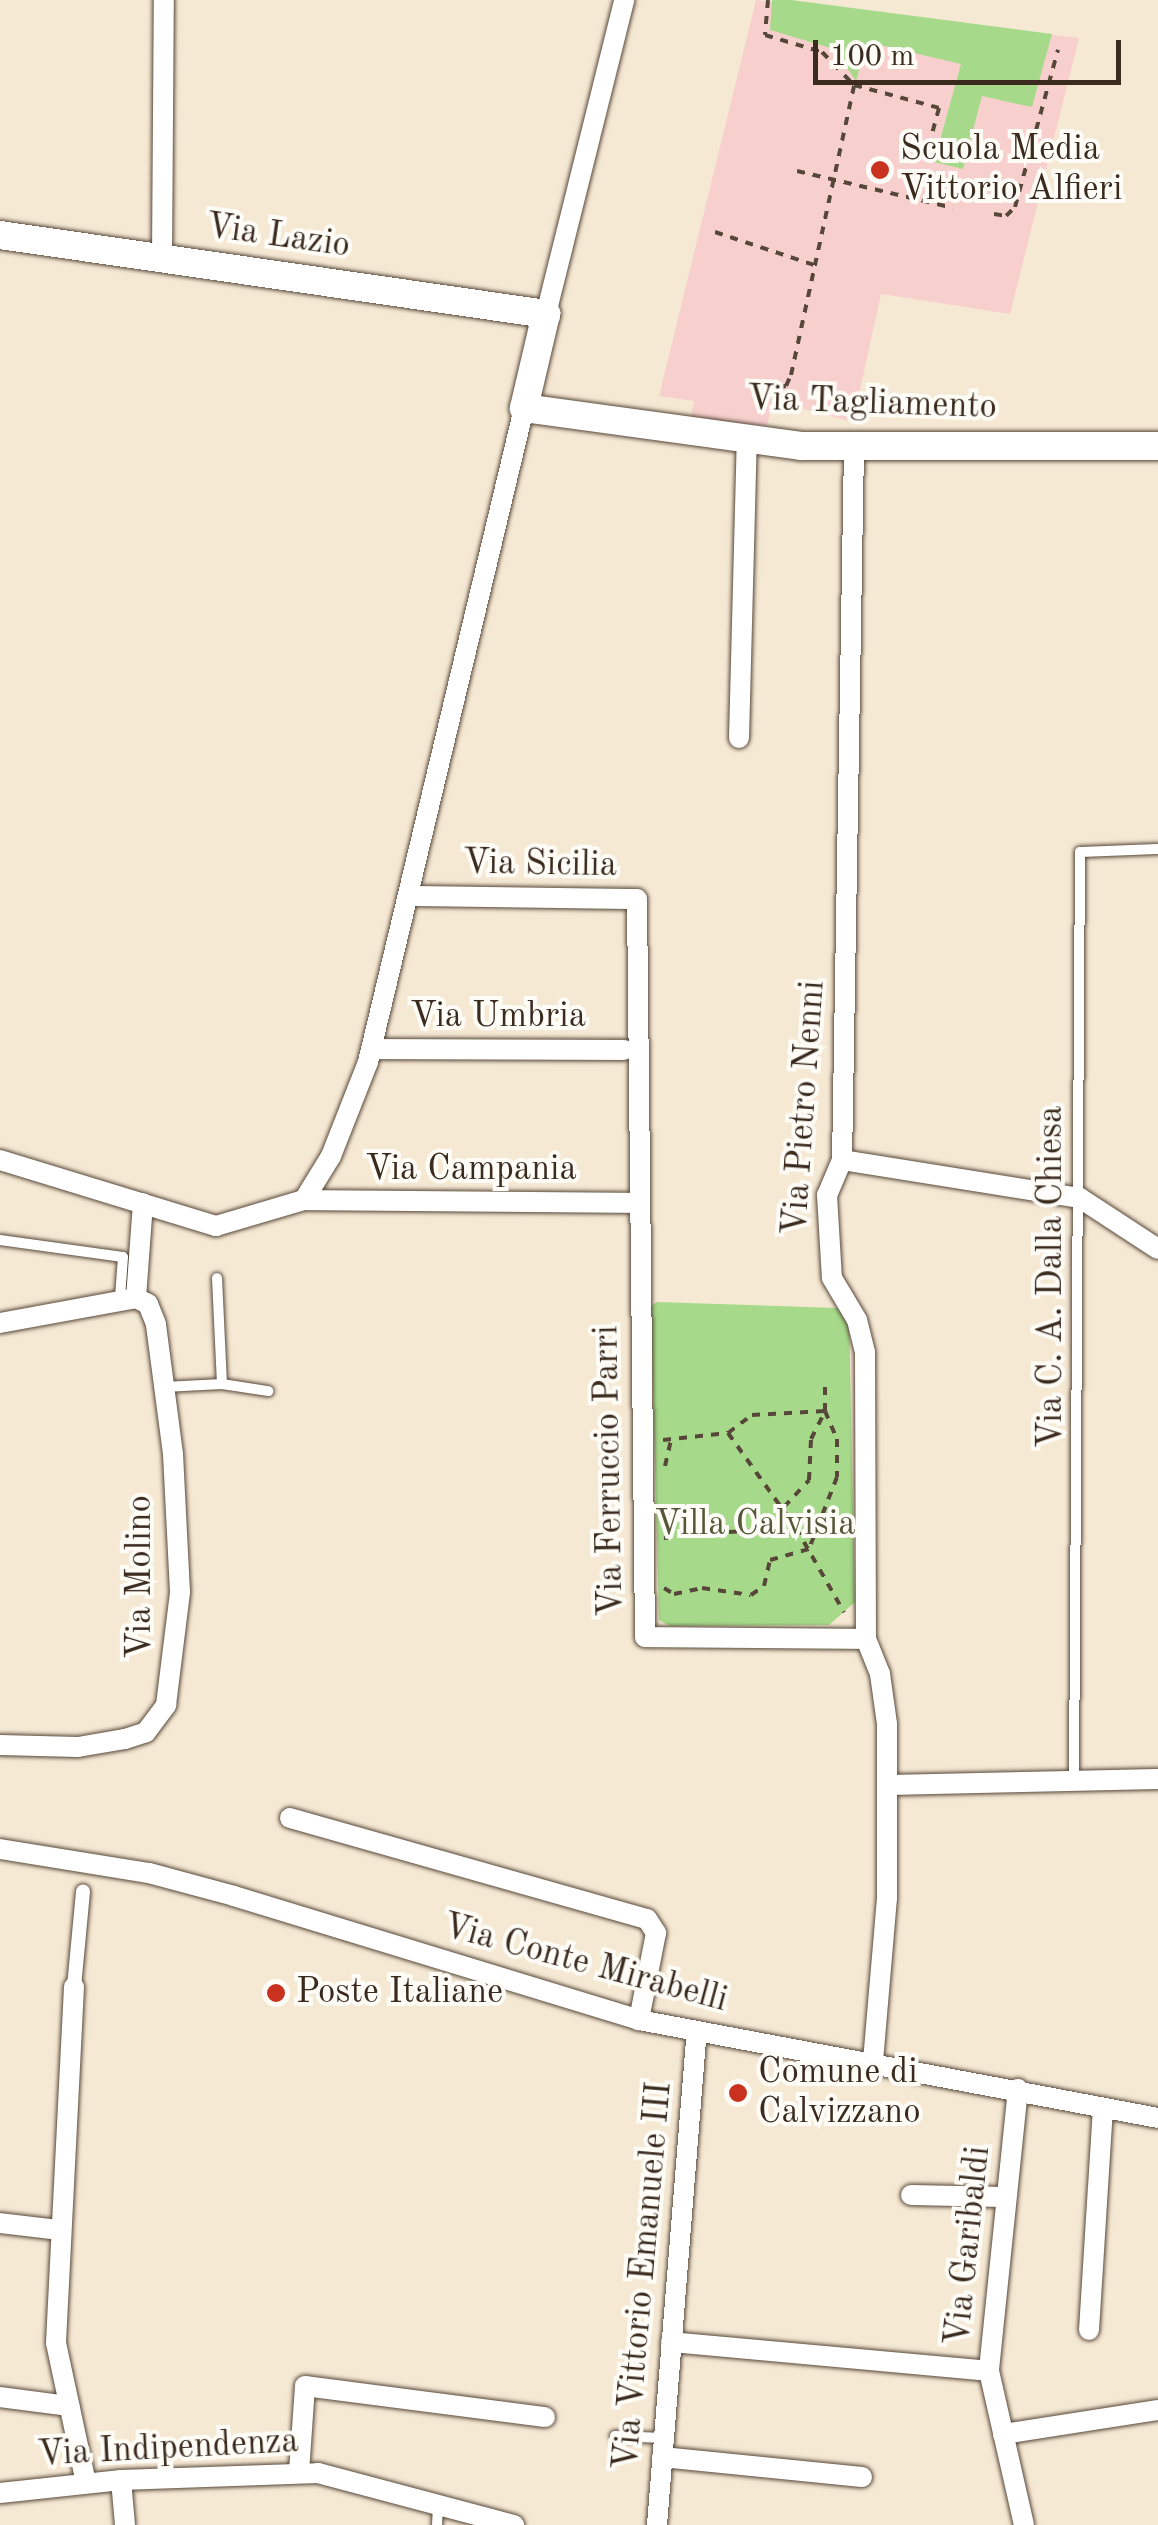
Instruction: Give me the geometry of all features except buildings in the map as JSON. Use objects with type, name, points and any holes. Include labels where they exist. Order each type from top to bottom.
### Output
[{"type":"main road","name":"Via Lazio","points":[[0,235],[546,314]]},
{"type":"main road","points":[[524,408],[546,314]]},
{"type":"main road","name":"Via Tagliamento","points":[[524,408],[747,439],[854,447],[1158,446]]},
{"type":"street","points":[[162,258],[164,0]]},
{"type":"street","points":[[546,314],[624,0]]},
{"type":"street","points":[[304,1200],[331,1156],[371,1049],[524,408]]},
{"type":"street","points":[[739,738],[747,439]]},
{"type":"street","name":"Via Pietro Nenni","points":[[854,447],[842,1160],[827,1195],[828,1263],[863,1333],[866,1352],[866,1638],[880,1674],[888,1785],[887,1898],[873,2060]]},
{"type":"street","name":"Via Sicilia","points":[[408,896],[637,899],[633,1052]]},
{"type":"street","name":"Via Umbria","points":[[371,1049],[633,1052]]},
{"type":"street","name":"Via Ferruccio Parri","points":[[633,1052],[644,1637],[866,1638]]},
{"type":"street","name":"Via Campania","points":[[0,1160],[216,1226],[304,1200],[638,1203]]},
{"type":"street","points":[[842,1160],[1080,1198],[1158,1249]]},
{"type":"street","points":[[0,1323],[128,1298],[142,1203]]},
{"type":"street","name":"Via Molino","points":[[0,1745],[78,1747],[125,1739],[146,1732],[166,1704],[180,1592],[164,1387],[156,1324],[148,1304],[128,1298]]},
{"type":"street","points":[[888,1785],[1158,1779]]},
{"type":"street","points":[[290,1818],[647,1919],[656,1933],[639,2020]]},
{"type":"street","name":"Via Conte Mirabelli","points":[[0,1849],[85,1876],[234,1896],[639,2020],[696,2033],[873,2060],[1158,2118]]},
{"type":"street","points":[[85,1876],[74,1986],[56,2344],[86,2483]]},
{"type":"street","name":"Via Vittorio Emanuele III","points":[[657,2525],[696,2033]]},
{"type":"street","name":"Via Garibaldi","points":[[1018,2090],[989,2371],[1024,2525]]},
{"type":"street","points":[[1089,2330],[1103,2108]]},
{"type":"street","points":[[912,2195],[1005,2197]]},
{"type":"street","points":[[0,2222],[60,2230]]},
{"type":"street","points":[[671,2342],[989,2371]]},
{"type":"street","points":[[299,2472],[305,2386],[545,2417]]},
{"type":"street","points":[[0,2397],[69,2406]]},
{"type":"street","points":[[1004,2434],[1158,2410]]},
{"type":"street","points":[[663,2448],[862,2477]]},
{"type":"street","name":"Via Indipendenza","points":[[0,2493],[121,2480],[299,2472],[438,2503],[514,2525]]},
{"type":"street","points":[[121,2480],[125,2525]]},
{"type":"lane","name":"Via C. A. Dalla Chiesa","points":[[1074,1781],[1080,852],[1158,849]]},
{"type":"lane","points":[[0,1240],[122,1257],[128,1298]]},
{"type":"lane","points":[[217,1278],[222,1384]]},
{"type":"lane","points":[[164,1387],[222,1384],[268,1391]]},
{"type":"lane","points":[[615,2436],[663,2448]]},
{"type":"lane","points":[[438,2503],[438,2525]]},
{"type":"path","points":[[768,0],[765,35],[822,52],[854,86],[939,108],[926,156]]},
{"type":"path","points":[[994,214],[1006,216],[1015,207],[1058,50]]},
{"type":"path","points":[[766,389],[786,386],[817,266],[854,86]]},
{"type":"path","points":[[797,170],[952,208]]},
{"type":"path","points":[[715,232],[817,266]]},
{"type":"path","points":[[809,1549],[838,1478],[837,1439],[825,1411],[825,1382]]},
{"type":"path","points":[[641,1442],[728,1433],[752,1414],[825,1411]]},
{"type":"path","points":[[782,1508],[810,1480],[811,1439],[825,1411]]},
{"type":"path","points":[[728,1433],[796,1528],[866,1638]]},
{"type":"path","points":[[664,1476],[671,1439]]},
{"type":"path","points":[[663,1549],[664,1507]]},
{"type":"path","points":[[729,1532],[796,1528]]},
{"type":"path","points":[[660,1576],[674,1594],[702,1588],[752,1596],[764,1586],[770,1560],[809,1549]]},
{"type":"shaded area","name":"Scuola Media Vittorio Alfieri","points":[[756,0],[1079,38],[1010,314],[881,294],[853,422],[774,401],[767,425],[690,421],[694,401],[659,396]]},
{"type":"green space","points":[[772,0],[1052,34],[1032,107],[982,96],[963,169],[934,162],[961,64],[867,42],[856,81],[834,49],[770,30]]},
{"type":"green space","name":"Villa Calvisia","points":[[657,1302],[837,1308],[849,1321],[855,1602],[829,1625],[670,1626],[659,1620],[651,1306]]},
{"type":"place","name":"Scuola Media Vittorio Alfieri","points":[[880,170]]},
{"type":"place","name":"Poste Italiane","points":[[276,1993]]},
{"type":"place","name":"Comune di Calvizzano","points":[[738,2093]]}]
